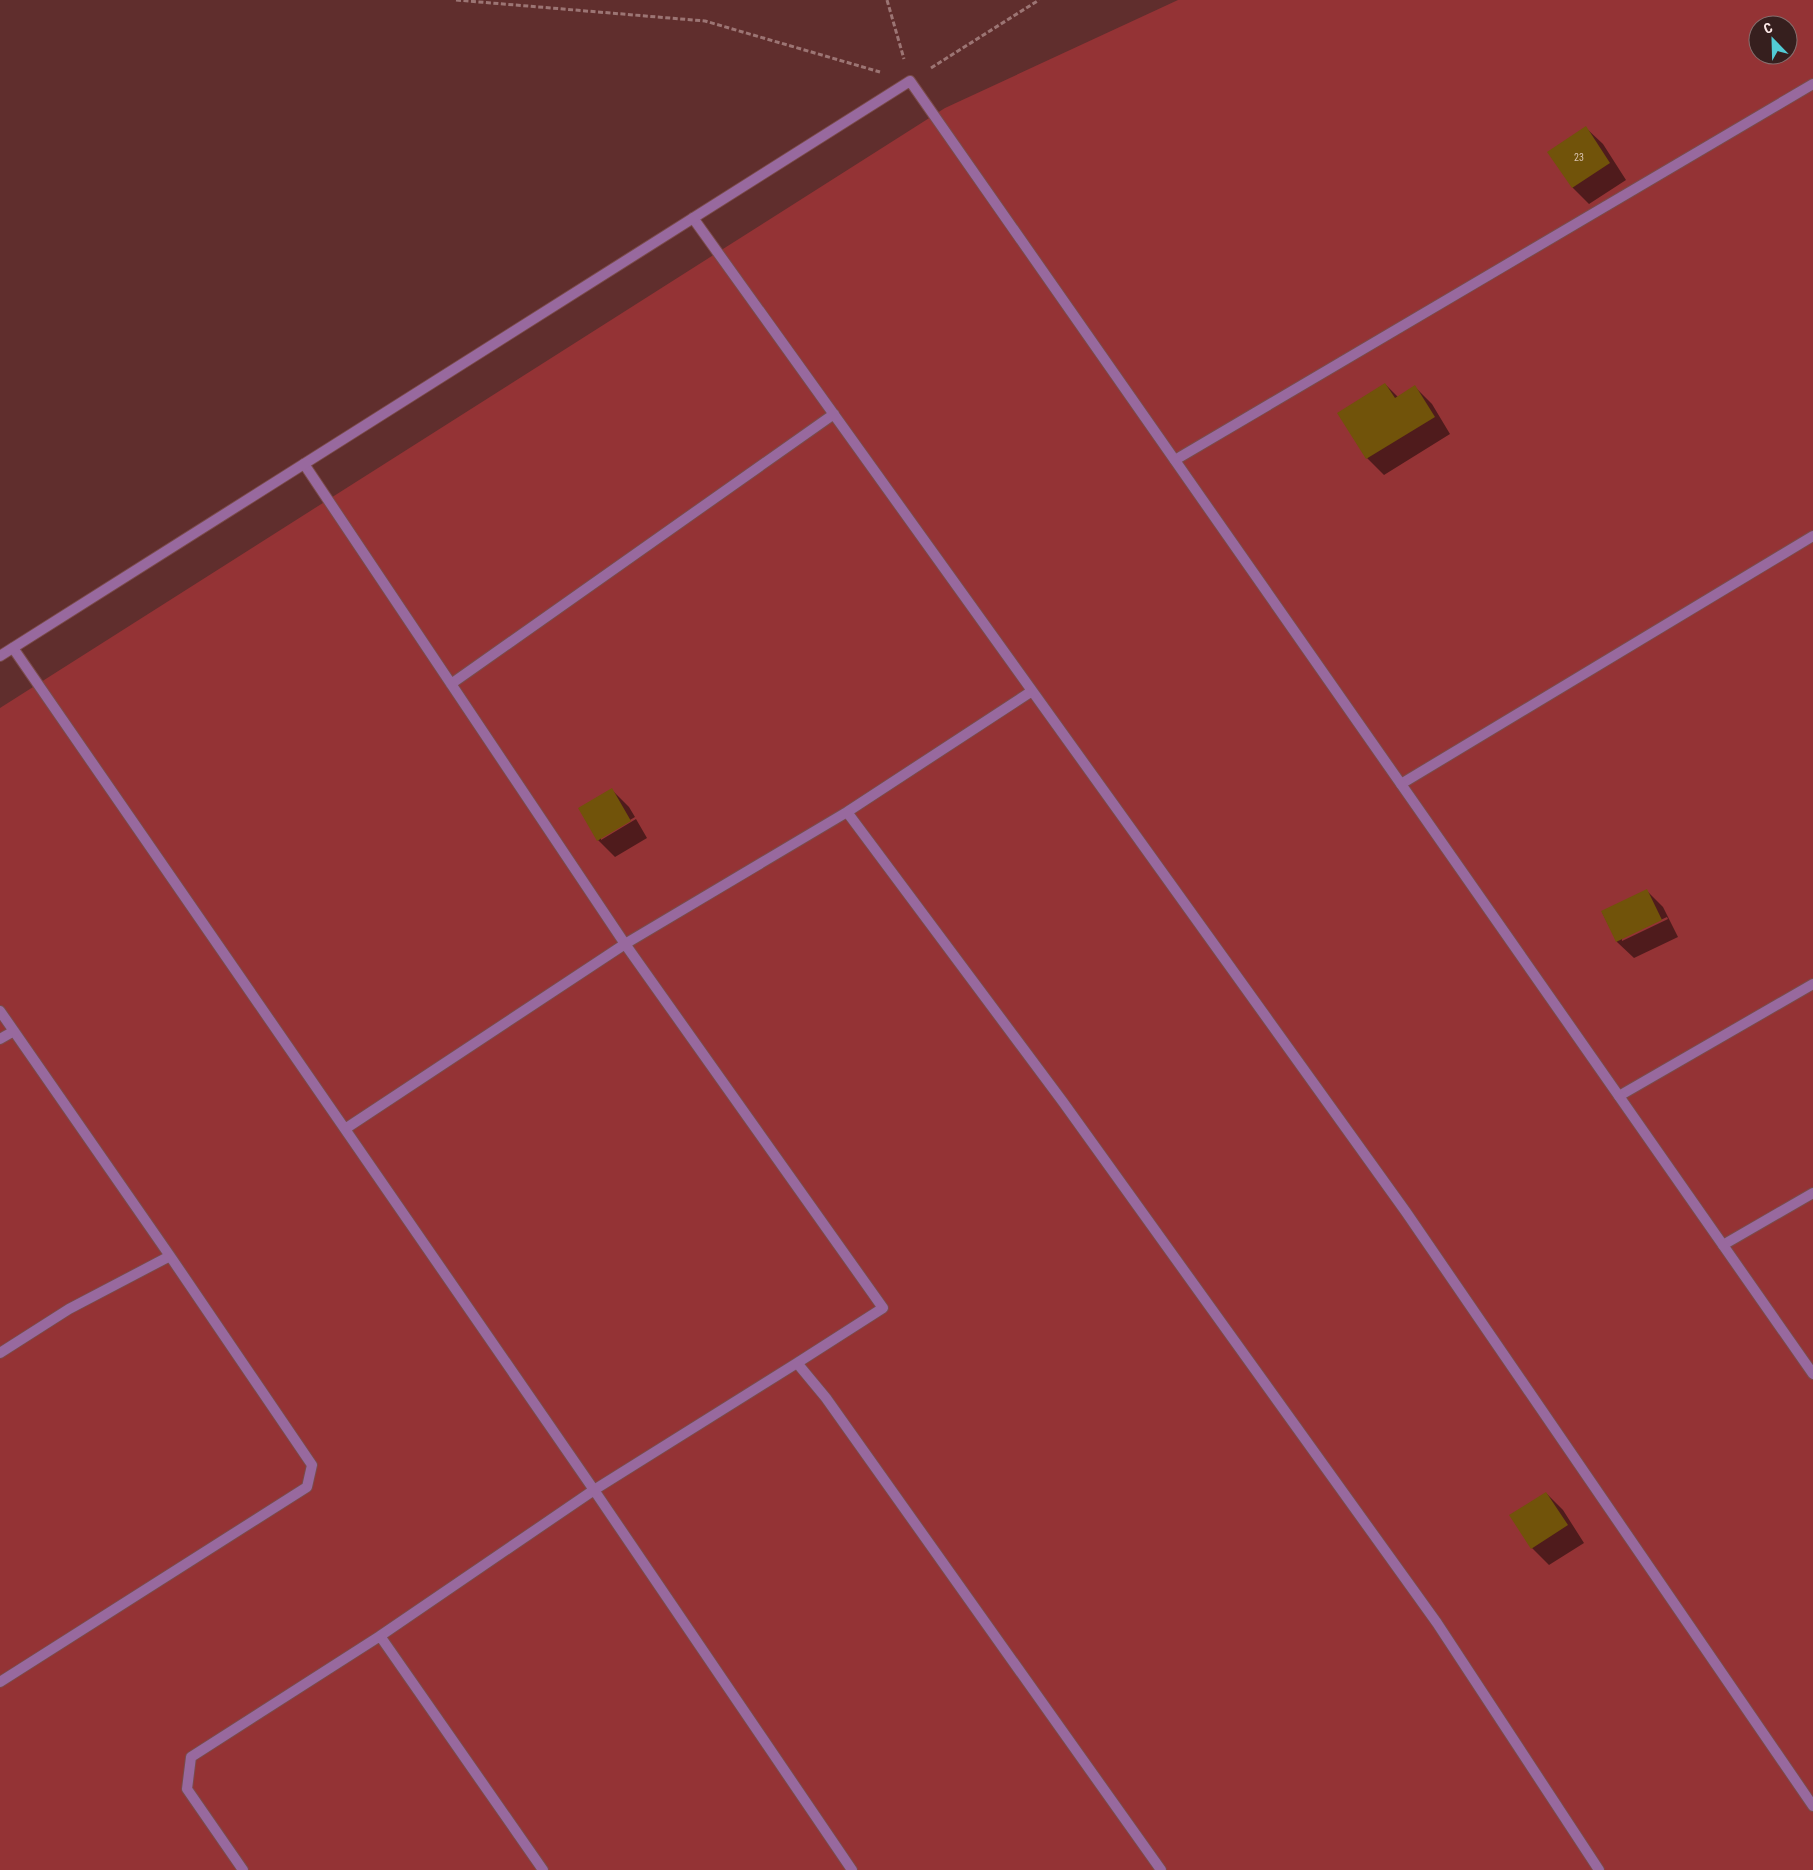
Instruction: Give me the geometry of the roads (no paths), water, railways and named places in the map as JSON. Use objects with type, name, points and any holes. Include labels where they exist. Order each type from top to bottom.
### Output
[{"type":"street","points":[[0,656],[910,81],[1813,1374]]},
{"type":"street","points":[[1175,460],[1813,84]]},
{"type":"street","points":[[693,218],[1406,1212],[1813,1806]]},
{"type":"street","points":[[452,684],[834,414]]},
{"type":"street","points":[[243,1870],[187,1789],[191,1756],[380,1636],[594,1490],[882,1308],[625,944],[304,464]]},
{"type":"street","points":[[1401,784],[1813,536]]},
{"type":"street","points":[[13,648],[594,1490],[852,1870]]},
{"type":"street","points":[[345,1129],[625,944],[847,812],[1032,691]]},
{"type":"street","points":[[847,812],[1064,1102],[1437,1623],[1599,1870]]},
{"type":"street","points":[[1619,1096],[1813,984]]},
{"type":"street","points":[[0,1011],[312,1465],[307,1487],[0,1682]]},
{"type":"street","points":[[0,1040],[14,1031]]},
{"type":"street","points":[[1723,1245],[1813,1193]]},
{"type":"street","points":[[0,1353],[68,1309],[170,1256]]},
{"type":"street","points":[[797,1363],[826,1398],[1160,1870]]},
{"type":"street","points":[[380,1636],[543,1870]]}]
